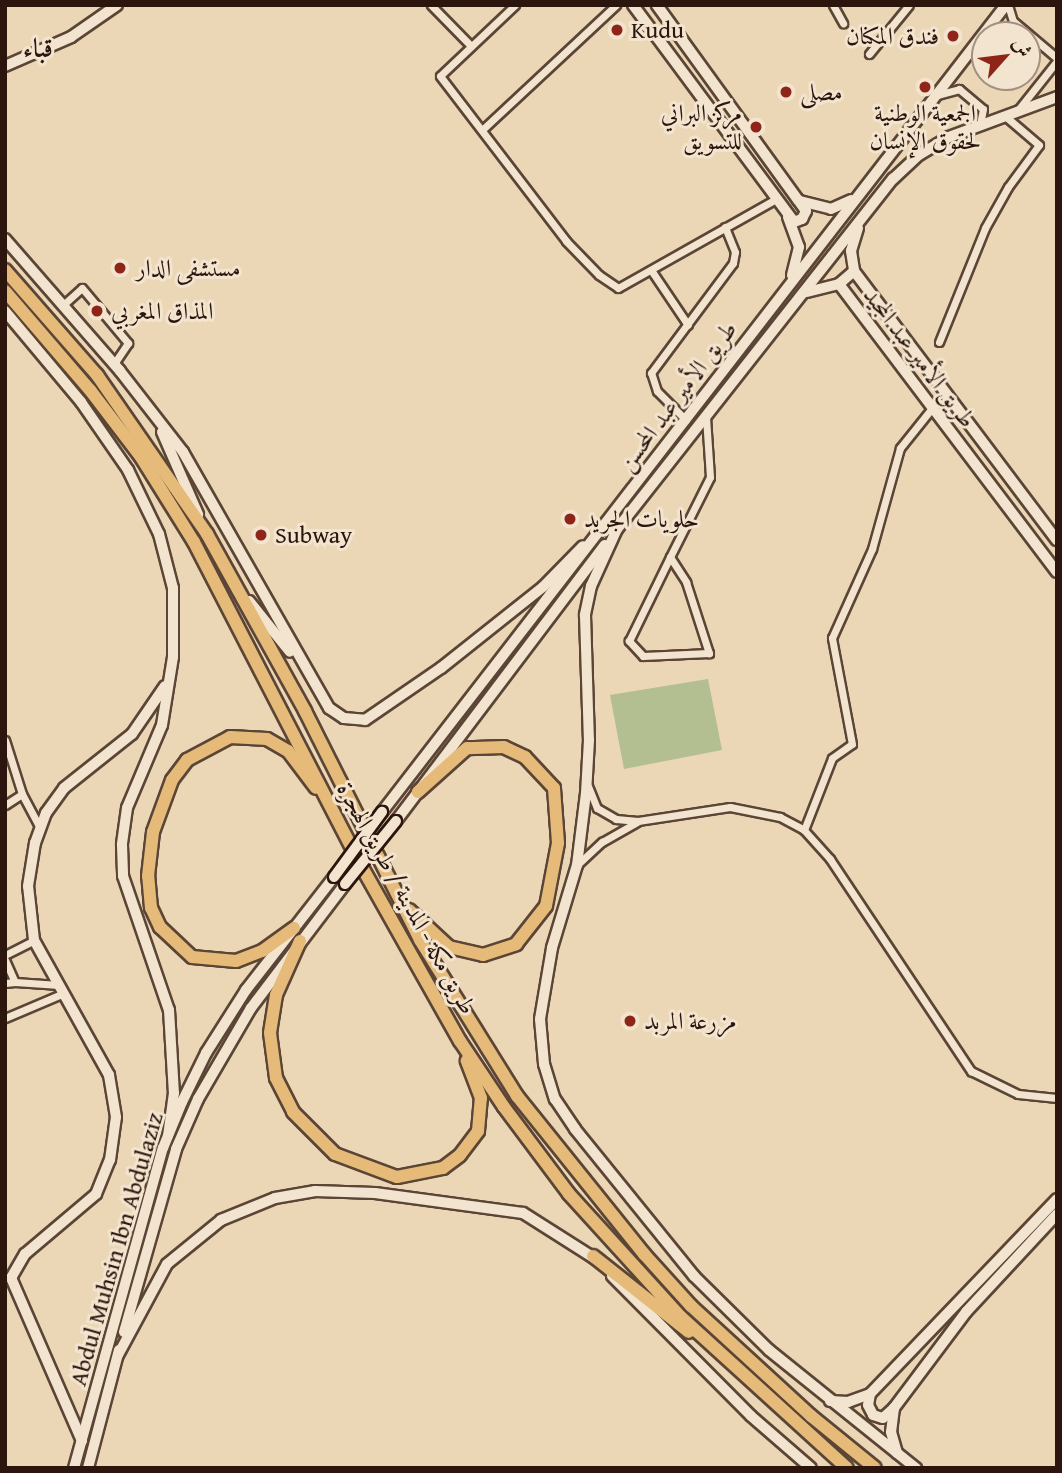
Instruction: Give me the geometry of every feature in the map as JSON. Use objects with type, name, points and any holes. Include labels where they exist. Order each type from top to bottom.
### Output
[{"type":"highway","points":[[5,270],[97,375],[207,534],[235,584]]},
{"type":"highway","name":"طريق مكة - المدينة / طريق الهجرة","points":[[5,291],[97,399],[194,542],[336,814],[460,1041],[569,1194],[715,1350],[847,1468]]},
{"type":"highway","name":"طريق مكة - المدينة / طريق الهجرة","points":[[235,584],[305,712],[397,897],[473,1030],[517,1096],[644,1254],[744,1357],[875,1468]]},
{"type":"highway","points":[[294,928],[262,951],[236,961],[192,957],[174,943],[152,908],[148,876],[153,832],[162,806],[172,780],[187,760],[215,742],[242,734],[267,739],[288,751],[336,814]]},
{"type":"highway","points":[[397,897],[449,947],[483,955],[516,944],[547,906],[558,842],[558,807],[554,789],[526,757],[504,747],[467,748],[418,792]]},
{"type":"highway","points":[[299,941],[276,995],[270,1033],[276,1078],[293,1112],[335,1154],[397,1177],[420,1176],[460,1156],[478,1130],[481,1098],[460,1041]]},
{"type":"highway","points":[[593,1256],[715,1350]]},
{"type":"main road","points":[[5,66],[71,37],[117,5]]},
{"type":"main road","points":[[634,5],[784,210],[794,222],[802,219],[806,211],[657,5]]},
{"type":"main road","name":"طريق الأمير عبد المحسن","points":[[334,877],[789,284],[1007,5]]},
{"type":"main road","name":"طريق الأمير عبد المحسن","points":[[345,884],[396,821],[617,529],[860,220],[919,155],[980,125],[1057,97]]},
{"type":"main road","points":[[798,200],[831,209],[858,196]]},
{"type":"main road","points":[[784,210],[799,247],[789,284]]},
{"type":"main road","points":[[854,271],[851,251],[860,220]]},
{"type":"main road","points":[[5,239],[114,364],[183,452],[329,708],[344,718],[365,720],[377,713],[543,587],[605,523]]},
{"type":"main road","name":"طريق الأمير عبد المجيد","points":[[1057,540],[854,271],[839,284],[1057,572]]},
{"type":"main road","points":[[804,294],[820,286],[839,284]]},
{"type":"main road","points":[[5,311],[80,402],[128,470],[159,534],[173,588],[169,680],[162,725],[127,808],[123,876],[169,1010],[175,1055],[168,1136]]},
{"type":"main road","points":[[154,414],[207,534]]},
{"type":"main road","points":[[617,529],[591,586],[585,615],[587,783],[577,865],[552,948],[540,1019],[544,1064],[555,1100],[631,1202],[694,1276],[829,1401],[916,1468]]},
{"type":"main road","points":[[235,584],[314,683]]},
{"type":"main road","points":[[82,1440],[12,1278],[26,1254],[96,1194],[110,1160],[116,1117],[109,1075],[34,940],[27,886],[40,828],[64,788],[128,737],[169,680]]},
{"type":"main road","points":[[128,737],[146,733],[151,748]]},
{"type":"main road","name":"Abdul Muhsin Ibn Abdulaziz","points":[[74,1468],[168,1136],[206,1053],[246,990],[334,877]]},
{"type":"main road","name":"Abdul Muhsin Ibn Abdulaziz","points":[[88,1468],[176,1149],[198,1099],[251,1008],[299,941],[345,884]]},
{"type":"main road","points":[[118,1355],[167,1264],[221,1220],[275,1198],[314,1191],[375,1194],[523,1213],[593,1256],[722,1388],[811,1468]]},
{"type":"main road","points":[[829,1401],[849,1402],[870,1394],[1057,1199]]},
{"type":"main road","points":[[870,1394],[868,1405],[873,1415],[884,1418],[966,1312],[1057,1214]]},
{"type":"main road","points":[[894,1408],[891,1432],[897,1454]]},
{"type":"street","points":[[431,5],[471,46]]},
{"type":"street","points":[[515,5],[440,76],[566,241],[599,275],[618,288],[776,199]]},
{"type":"street","points":[[483,129],[616,5]]},
{"type":"street","points":[[833,5],[843,23]]},
{"type":"street","points":[[869,54],[909,5]]},
{"type":"street","points":[[997,5],[995,20],[1013,20]]},
{"type":"street","points":[[1007,5],[1013,20],[1057,60],[1016,113]]},
{"type":"street","points":[[936,95],[959,89],[983,109],[980,125]]},
{"type":"street","points":[[939,342],[985,228],[1008,187],[1039,145],[1005,116]]},
{"type":"street","points":[[686,420],[657,391],[651,378],[733,263],[735,252],[725,228]]},
{"type":"street","points":[[651,270],[688,325]]},
{"type":"street","points":[[63,305],[82,288],[128,343],[114,364]]},
{"type":"street","points":[[803,830],[832,758],[852,744],[832,638],[872,549],[900,448],[932,408]]},
{"type":"street","points":[[670,557],[686,582],[709,653],[643,656],[629,641],[670,557],[710,477],[706,416]]},
{"type":"street","points":[[5,740],[22,794],[40,828]]},
{"type":"street","points":[[587,783],[604,816],[638,821],[730,807],[780,817],[803,830],[830,859],[971,1071],[1018,1094],[1057,1098]]},
{"type":"street","points":[[5,805],[22,794]]},
{"type":"street","points":[[577,865],[602,842],[638,821]]},
{"type":"street","points":[[15,982],[5,957],[34,940]]},
{"type":"street","points":[[5,983],[62,989]]},
{"type":"street","points":[[5,1018],[62,989]]},
{"type":"street","points":[[92,1453],[96,1468]]},
{"type":"street","points":[[797,1456],[799,1468]]},
{"type":"green space","points":[[708,679],[722,750],[624,769],[610,695]]},
{"type":"place","name":"Kudu","points":[[617,30]]},
{"type":"place","name":"فندق المكنان","points":[[953,36]]},
{"type":"place","name":"الجمعية الوطنية لحقوق الإنسان","points":[[925,87]]},
{"type":"place","name":"مصلى","points":[[786,92]]},
{"type":"place","name":"مركز البراني للتسويق","points":[[756,127]]},
{"type":"place","name":"مستشفى الدار","points":[[120,268]]},
{"type":"place","name":"المذاق المغربي","points":[[97,311]]},
{"type":"place","name":"حلويات الجريد","points":[[570,519]]},
{"type":"place","name":"Subway","points":[[261,535]]},
{"type":"place","name":"مزرعة المربد","points":[[630,1021]]},
{"type":"district","name":"قباء","points":[[38,48]]}]
